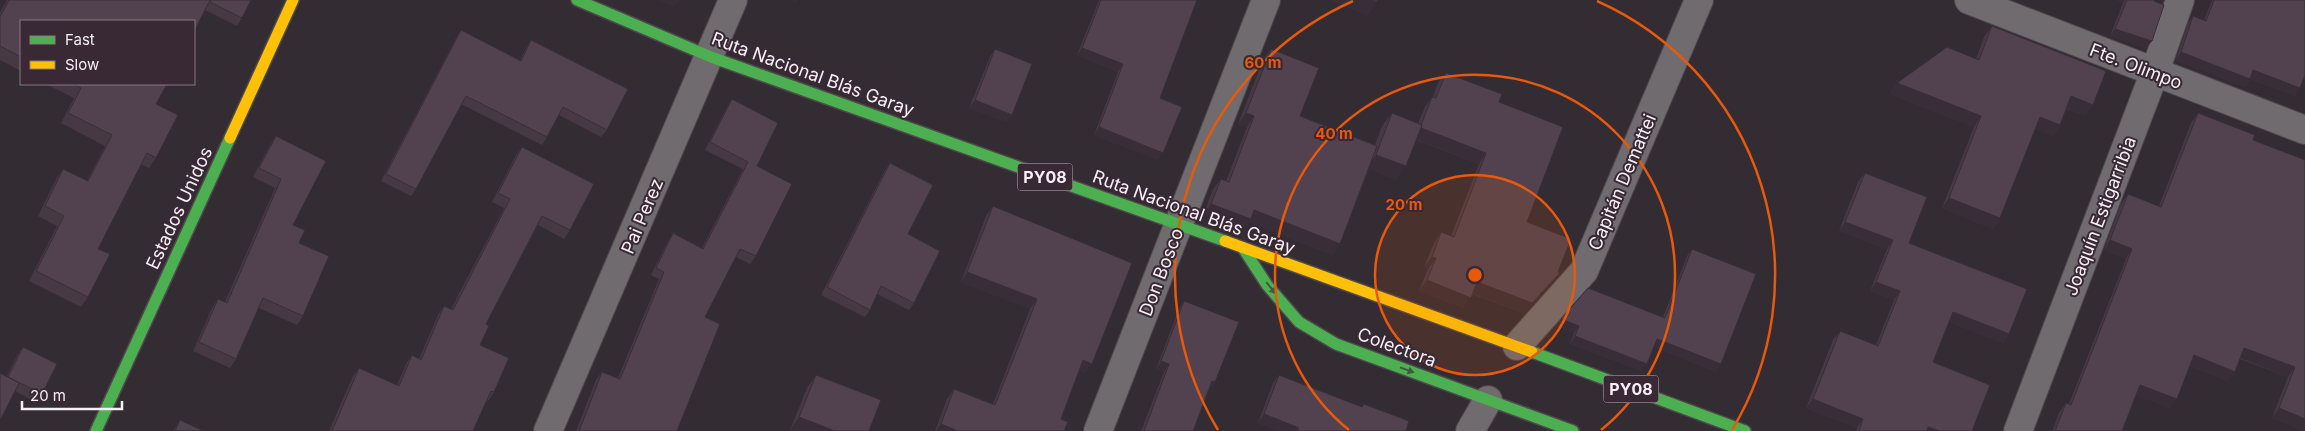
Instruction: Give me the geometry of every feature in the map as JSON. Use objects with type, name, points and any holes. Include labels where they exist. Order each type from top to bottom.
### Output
[{"type":"main road","name":"Estados Unidos","points":[[96,431],[294,0]]},
{"type":"main road","name":"Ruta Nacional Blás Garay","points":[[577,0],[710,57],[1517,346],[1745,431]]},
{"type":"main road","name":"Colectora","points":[[1243,248],[1268,285],[1299,322],[1336,344],[1573,431]]},
{"type":"street","name":"Pai Perez","points":[[548,431],[733,0]]},
{"type":"street","name":"Don Bosco","points":[[1098,431],[1266,0]]},
{"type":"street","name":"Capitán Demattei","points":[[1517,346],[1584,271],[1699,0]]},
{"type":"street","name":"Fte. Olimpo","points":[[1969,0],[2154,74],[2305,130]]},
{"type":"street","name":"Joaquín Estigarribia","points":[[2018,431],[2154,74],[2180,0]]},
{"type":"street","points":[[1470,431],[1488,400]]},
{"type":"building","points":[[9,0],[210,0],[195,30],[195,20],[20,20],[20,56],[0,46],[0,17]]},
{"type":"building","points":[[211,0],[251,0],[242,18],[210,2]]},
{"type":"building","points":[[1101,0],[1197,0],[1160,98],[1182,107],[1163,153],[1099,127],[1123,64],[1082,48]]},
{"type":"building","points":[[2127,0],[2155,0],[2164,5],[2152,41],[2115,29]]},
{"type":"building","points":[[2214,0],[2305,0],[2305,75],[2300,88],[2253,70],[2250,79],[2181,52],[2193,16],[2206,21]]},
{"type":"building","points":[[1992,26],[2106,71],[2093,105],[2071,96],[2060,125],[2040,117],[2000,218],[1949,198],[1981,116],[1897,83],[1947,47],[1979,60]]},
{"type":"building","points":[[461,30],[521,61],[531,40],[628,89],[607,130],[563,107],[547,137],[466,96],[416,189],[386,174]]},
{"type":"building","points":[[995,49],[1032,64],[1012,115],[975,100]]},
{"type":"building","points":[[1271,49],[1319,68],[1300,116],[1377,146],[1340,244],[1254,210],[1251,219],[1211,204],[1221,179],[1229,182],[1254,116],[1246,113]]},
{"type":"building","points":[[1446,73],[1502,94],[1499,102],[1563,127],[1527,222],[1571,239],[1558,272],[1560,273],[1532,303],[1477,282],[1471,298],[1427,280],[1436,258],[1432,257],[1441,232],[1454,237],[1486,153],[1421,128],[1432,97],[1436,98]]},
{"type":"building","points":[[75,85],[166,85],[156,104],[178,115],[156,158],[147,153],[98,249],[110,254],[88,297],[36,271],[64,216],[45,206],[63,169],[88,181],[112,135],[68,113],[81,88]]},
{"type":"building","points":[[732,99],[778,123],[757,166],[792,184],[756,256],[740,249],[705,317],[720,324],[677,431],[579,431],[602,372],[620,379],[664,272],[656,268],[673,233],[703,249],[748,162],[710,142]]},
{"type":"building","points":[[1392,113],[1422,125],[1406,166],[1376,155]]},
{"type":"building","points":[[2198,113],[2255,135],[2253,140],[2305,160],[2305,419],[2279,408],[2295,367],[2244,348],[2235,372],[2194,355],[2177,399],[2140,385],[2122,431],[2055,431],[2066,403],[2071,405],[2132,249],[2110,240],[2128,194],[2161,207]]},
{"type":"building","points":[[276,136],[326,161],[293,225],[305,230],[299,243],[329,256],[303,316],[263,298],[236,359],[199,342],[218,299],[227,303],[281,179],[259,168]]},
{"type":"building","points":[[522,147],[594,184],[570,230],[542,216],[486,324],[489,326],[480,345],[509,358],[494,392],[491,391],[473,431],[332,431],[359,368],[399,386],[412,355],[421,360],[444,306],[453,310],[510,199],[498,193]]},
{"type":"building","points":[[890,163],[933,185],[908,234],[940,251],[914,303],[881,286],[870,310],[827,287]]},
{"type":"building","points":[[1865,173],[1927,197],[1909,243],[2027,289],[2009,334],[1953,312],[1933,362],[1990,385],[1972,431],[1940,431],[1928,427],[1927,431],[1859,431],[1863,419],[1813,399],[1840,331],[1878,346],[1900,291],[1876,282],[1893,240],[1845,222]]},
{"type":"building","points":[[993,206],[1132,263],[1092,364],[1083,360],[1061,419],[1068,422],[1064,431],[958,431],[941,424],[954,389],[995,405],[1037,299],[967,272]]},
{"type":"building","points":[[1692,249],[1756,274],[1721,364],[1657,339],[1647,364],[1575,336],[1579,326],[1561,319],[1588,288],[1665,318]]},
{"type":"building","points":[[1184,301],[1239,322],[1215,382],[1212,381],[1193,431],[1144,431],[1169,364],[1161,361]]},
{"type":"building","points":[[23,347],[57,364],[42,394],[8,377]]},
{"type":"building","points":[[0,373],[19,383],[0,421]]},
{"type":"building","points":[[816,375],[881,400],[869,431],[835,431],[799,417]]},
{"type":"building","points":[[1279,375],[1362,407],[1364,404],[1409,421],[1406,431],[1297,431],[1299,428],[1264,414]]},
{"type":"building","points":[[180,420],[204,431],[175,431]]},
{"type":"traffic: fast","points":[[577,0],[711,57],[1225,241]]},
{"type":"traffic: fast","points":[[96,431],[230,138]]},
{"type":"traffic: fast","points":[[1243,248],[1267,285],[1299,322],[1336,344],[1573,431]]},
{"type":"traffic: fast","points":[[1532,352],[1745,431]]},
{"type":"traffic: slow","points":[[230,138],[293,0]]},
{"type":"traffic: slow","points":[[1225,241],[1532,352]]}]
